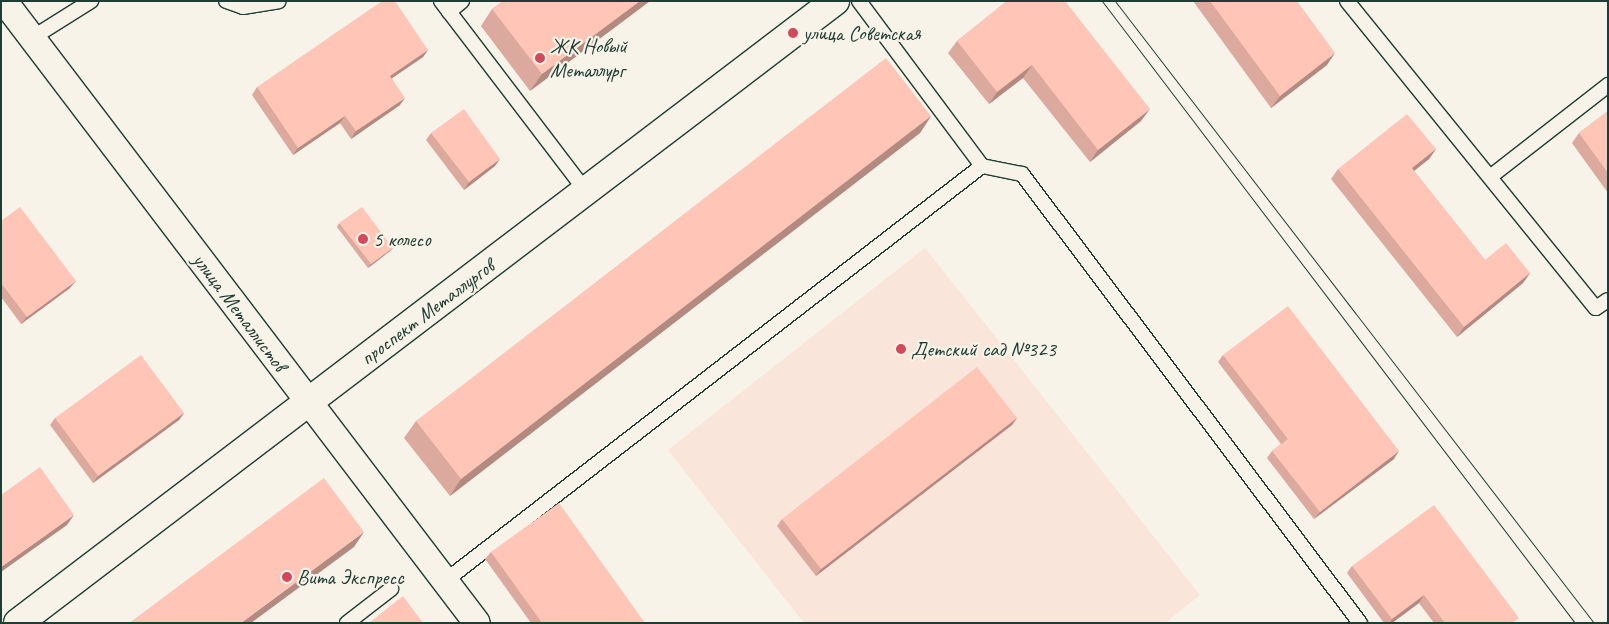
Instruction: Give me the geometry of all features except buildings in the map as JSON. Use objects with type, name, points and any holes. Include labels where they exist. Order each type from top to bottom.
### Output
[{"type":"street","name":"улица Металлистов","points":[[4,1],[476,623]]},
{"type":"street","name":"проспект Металлургов","points":[[18,623],[835,1]]},
{"type":"lane","points":[[32,38],[91,1]]},
{"type":"lane","points":[[226,1],[243,7],[279,1]]},
{"type":"lane","points":[[462,1],[445,7],[586,191]]},
{"type":"lane","points":[[859,1],[982,166],[1022,174],[1360,623]]},
{"type":"lane","points":[[1347,1],[1596,308],[1608,300]]},
{"type":"lane","points":[[1490,177],[1608,85]]},
{"type":"lane","points":[[445,581],[982,166]]},
{"type":"lane","points":[[347,623],[391,589]]},
{"type":"shaded area","name":"Детский сад №323","points":[[925,248],[1200,595],[1165,623],[804,623],[668,450]]},
{"type":"tram line","points":[[1102,1],[1575,623]]},
{"type":"tram line","points":[[1115,1],[1594,623]]},
{"type":"place","name":"улица Советская","points":[[793,33]]},
{"type":"place","name":"ЖК Новый Металлург","points":[[540,58]]},
{"type":"place","name":"5 колесо","points":[[363,239]]},
{"type":"place","name":"Детский сад №323","points":[[901,349]]},
{"type":"place","name":"Вита Экспресс","points":[[287,577]]}]
